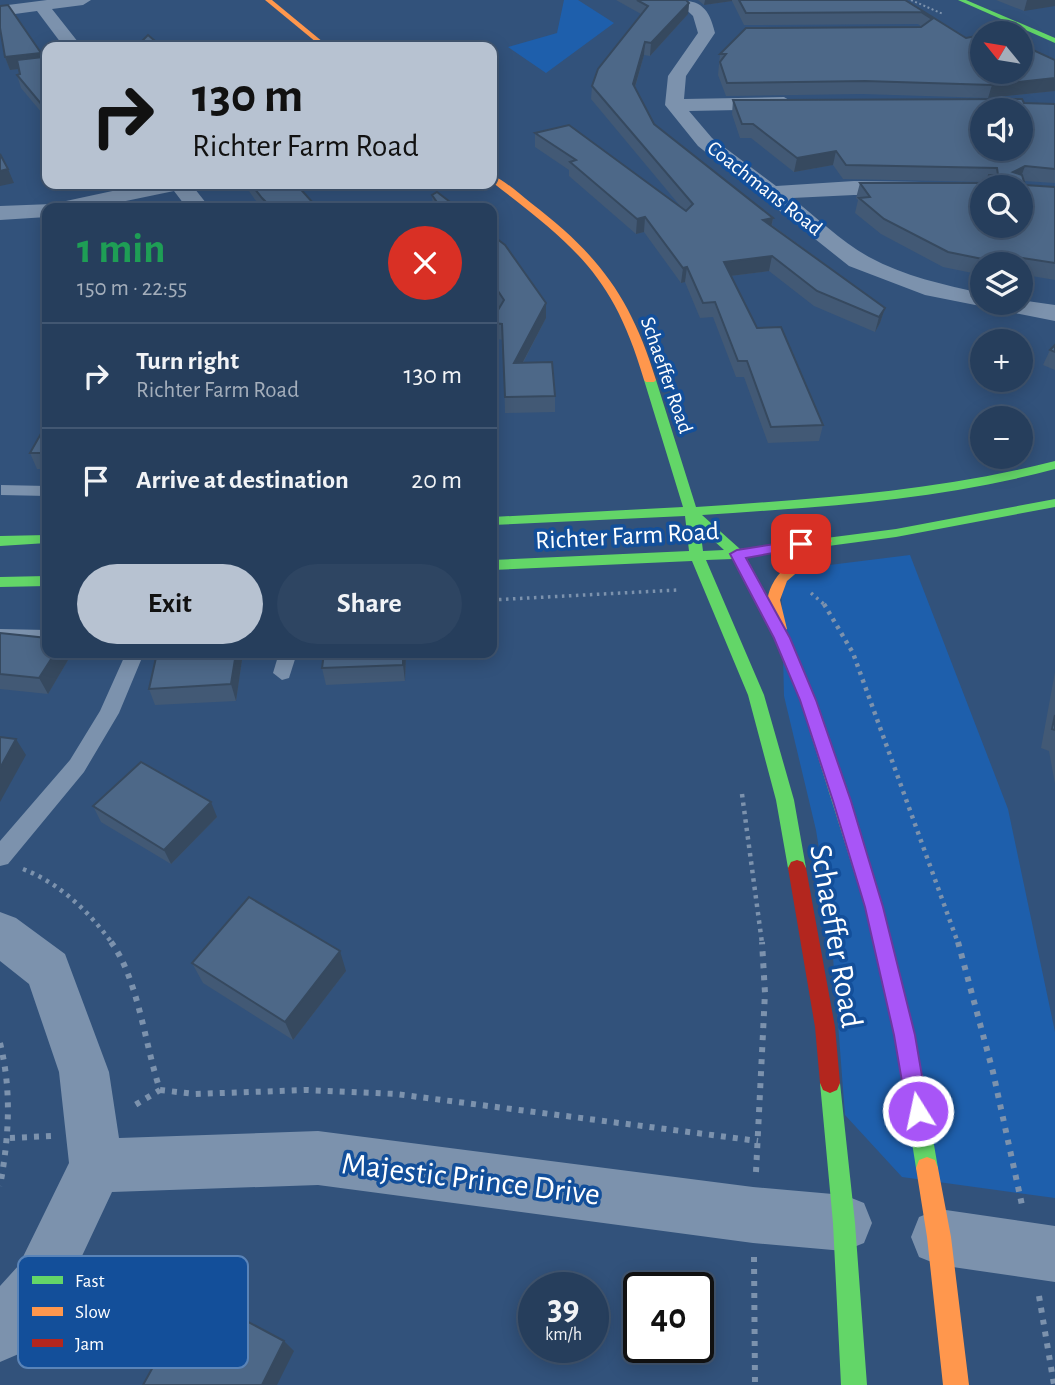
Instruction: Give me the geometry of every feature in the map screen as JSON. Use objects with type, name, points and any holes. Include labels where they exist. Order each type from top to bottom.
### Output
[{"type":"street","points":[[0,11],[83,0]]},
{"type":"street","points":[[268,0],[320,42]]},
{"type":"street","points":[[684,0],[714,33],[673,80],[674,105],[806,103]]},
{"type":"street","points":[[961,0],[1055,41]]},
{"type":"street","points":[[41,6],[69,42]]},
{"type":"street","points":[[941,6],[976,21]]},
{"type":"street","points":[[1033,47],[1055,56]]},
{"type":"street","name":"Coachmans Road","points":[[674,105],[705,142],[858,261],[884,275],[970,298]]},
{"type":"street","name":"Schaeffer Road","points":[[497,182],[565,236],[604,277],[639,343],[691,512],[697,556],[756,695],[785,800],[825,1027],[844,1223],[854,1385]]},
{"type":"street","points":[[772,193],[866,187],[970,188]]},
{"type":"street","points":[[85,203],[153,189]]},
{"type":"street","points":[[182,189],[194,203]]},
{"type":"street","points":[[0,213],[42,210]]},
{"type":"street","points":[[1033,310],[1055,313]]},
{"type":"street","name":"Richter Farm Road","points":[[497,521],[691,512],[956,489],[1055,465]]},
{"type":"street","name":"Richter Farm Road","points":[[497,565],[737,554],[896,533],[1055,503]]},
{"type":"street","name":"Schaeffer Road","points":[[691,512],[737,554],[782,638],[808,700],[874,907],[905,1035],[939,1237],[956,1385]]},
{"type":"street","points":[[0,541],[42,539]]},
{"type":"street","points":[[782,638],[773,600],[781,579],[825,541]]},
{"type":"street","points":[[0,582],[42,581]]},
{"type":"street","points":[[0,933],[48,970],[84,1072],[96,1166],[52,1256]]},
{"type":"street","name":"Majestic Prince Drive","points":[[96,1166],[318,1158],[753,1215],[844,1223]]},
{"type":"street","points":[[939,1237],[1043,1252]]},
{"type":"street","points":[[0,1332],[18,1310]]},
{"type":"lane","points":[[1,491],[42,491]]},
{"type":"lane","points":[[0,636],[42,637]]},
{"type":"lane","points":[[0,857],[77,766],[109,713],[133,658]]},
{"type":"lane","points":[[282,673],[286,658]]},
{"type":"path","points":[[684,597],[678,590],[677,575],[705,575]]},
{"type":"path","points":[[781,579],[799,586],[822,601],[836,619],[853,653],[953,924],[1043,1252],[1054,1385]]},
{"type":"path","points":[[497,600],[678,590]]},
{"type":"path","points":[[740,784],[760,911],[765,993],[753,1215],[755,1385]]},
{"type":"path","points":[[0,1043],[8,1071],[9,1138],[0,1186]]},
{"type":"path","points":[[160,1090],[195,1094],[306,1090],[396,1094],[758,1141]]},
{"type":"shaded area","points":[[564,0],[578,0],[614,23],[546,73],[508,47],[557,33]]},
{"type":"shaded area","points":[[910,555],[1008,809],[1055,1032],[1055,1198],[902,1177],[845,1115],[830,918],[816,830],[784,696],[781,571]]},
{"type":"building","points":[[637,0],[686,0],[689,3],[651,43],[645,42],[633,84],[654,124],[773,218],[763,220],[885,308],[879,317],[817,291],[772,256],[724,262],[757,328],[781,327],[823,425],[771,427],[747,361],[738,361],[715,302],[703,303],[687,267],[683,268],[645,217],[637,219],[570,162],[576,160],[535,133],[569,125],[686,211],[693,204],[592,86],[598,69],[648,6]]},
{"type":"building","points":[[739,0],[905,0],[966,38],[970,37],[970,84],[1001,84],[992,85],[865,81],[727,83],[720,62],[726,54],[720,54],[746,28],[921,27],[932,19],[921,12],[746,13]]},
{"type":"building","points":[[8,5],[41,53],[5,57],[0,28],[0,6]]},
{"type":"building","points":[[148,35],[156,42],[141,42]]},
{"type":"building","points":[[1033,50],[1055,60],[1055,78],[1033,80]]},
{"type":"building","points":[[42,57],[42,105],[17,75],[20,74],[17,60]]},
{"type":"building","points":[[970,99],[970,161],[1033,161],[1033,103],[1055,104],[1055,169],[1025,166],[1013,172],[1022,175],[998,175],[997,168],[846,165],[836,151],[797,158],[753,124],[742,124],[733,100]]},
{"type":"building","points":[[0,154],[8,169],[0,171]]},
{"type":"building","points":[[860,183],[970,183],[970,238],[1033,238],[1033,186],[1055,187],[1055,263],[1033,260],[1033,252],[970,252],[970,256],[948,252],[884,219],[859,198],[870,197]]},
{"type":"building","points":[[255,189],[300,189],[313,203],[267,203]]},
{"type":"building","points":[[437,192],[451,203],[438,203],[432,195]]},
{"type":"building","points":[[497,239],[505,245],[546,303],[514,363],[552,362],[555,396],[505,397],[502,324],[497,324],[497,312],[504,300],[497,290]]},
{"type":"building","points":[[42,432],[42,453],[30,453]]},
{"type":"building","points":[[0,633],[42,637],[42,658],[52,658],[39,678],[0,674]]},
{"type":"building","points":[[156,658],[235,658],[231,684],[149,689]]},
{"type":"building","points":[[323,658],[403,658],[403,665],[322,668]]},
{"type":"building","points":[[0,737],[16,739],[0,768]]},
{"type":"building","points":[[141,762],[211,802],[164,850],[93,806]]},
{"type":"building","points":[[249,897],[340,951],[285,1022],[192,963]]},
{"type":"building","points":[[248,1322],[284,1341],[262,1385],[143,1385],[152,1368],[248,1368]]},
{"type":"traffic: fast","points":[[961,0],[1055,41]]},
{"type":"traffic: fast","points":[[650,380],[691,512],[697,556],[756,695],[785,800],[797,868]]},
{"type":"traffic: fast","points":[[497,521],[868,498],[962,486],[1055,465]]},
{"type":"traffic: fast","points":[[497,565],[737,554],[896,533],[1055,503]]},
{"type":"traffic: fast","points":[[691,512],[737,554],[782,638],[808,700],[874,907],[905,1035],[927,1168]]},
{"type":"traffic: fast","points":[[0,541],[42,539]]},
{"type":"traffic: fast","points":[[0,582],[42,581]]},
{"type":"traffic: fast","points":[[830,1083],[844,1223],[854,1385]]},
{"type":"traffic: slow","points":[[268,0],[320,42]]},
{"type":"traffic: slow","points":[[497,182],[552,224],[593,262],[625,314],[650,380]]},
{"type":"traffic: slow","points":[[780,629],[773,600],[781,579],[825,541]]},
{"type":"traffic: slow","points":[[927,1168],[939,1237],[956,1385]]},
{"type":"traffic: jam","points":[[797,868],[825,1027],[830,1083]]},
{"type":"route","points":[[801,544],[737,554],[782,638],[808,700],[842,801],[874,907],[905,1035],[918,1111]]}]
